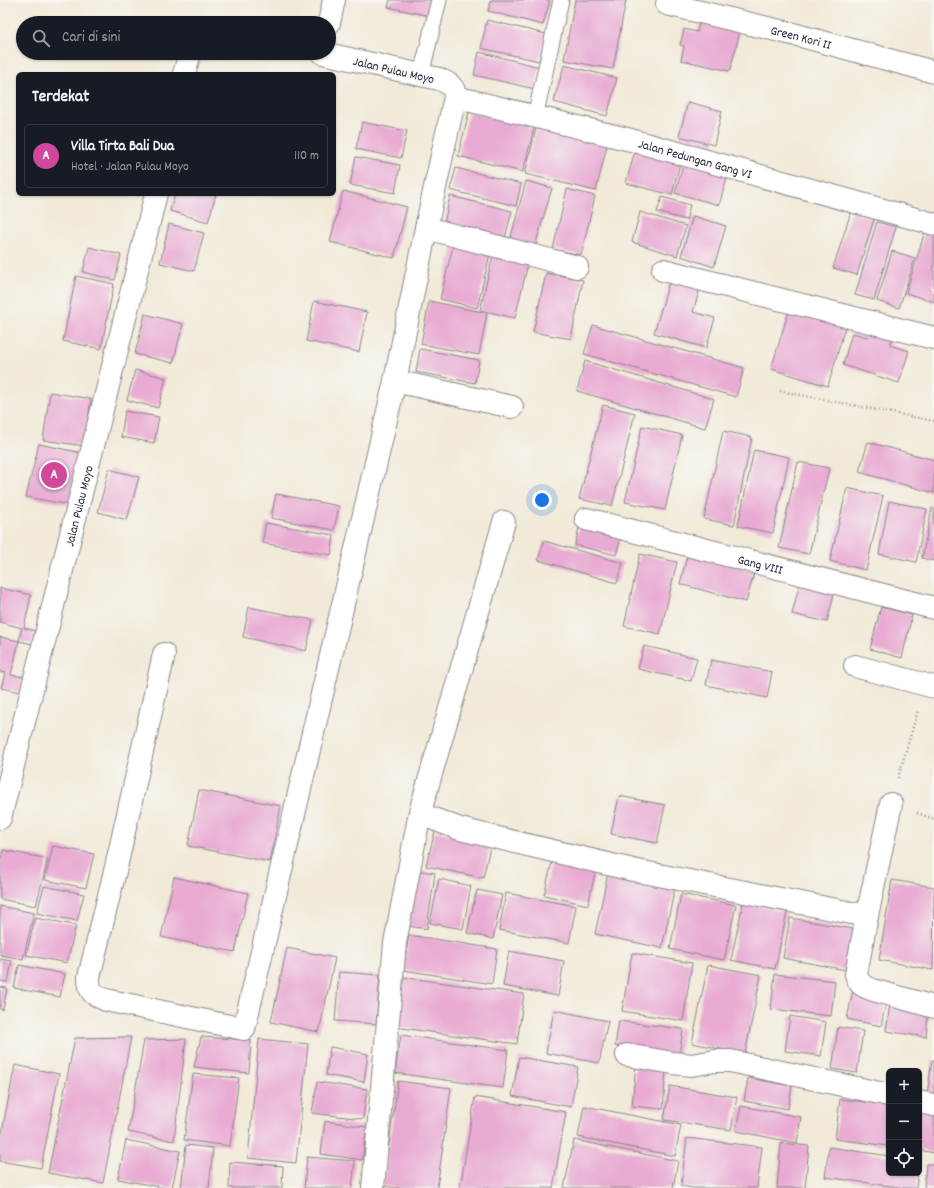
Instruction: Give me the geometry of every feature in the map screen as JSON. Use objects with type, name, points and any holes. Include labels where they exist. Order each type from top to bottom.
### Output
[{"type":"street","points":[[331,16],[334,0]]},
{"type":"street","name":"Green Kori II","points":[[668,4],[797,35],[934,72]]},
{"type":"street","name":"Jalan Pulau Moyo","points":[[336,56],[439,79],[451,86],[455,91],[455,97]]},
{"type":"street","points":[[185,72],[188,60]]},
{"type":"street","points":[[164,654],[117,863],[89,977],[89,986],[92,992],[106,1000],[244,1029],[394,381],[455,97]]},
{"type":"street","name":"Jalan Pedungan Gang VI","points":[[455,97],[630,140],[934,224]]},
{"type":"street","name":"Jalan Pulau Moyo","points":[[0,818],[156,196]]},
{"type":"street","points":[[426,228],[577,267]]},
{"type":"street","points":[[663,270],[934,338]]},
{"type":"street","points":[[394,381],[512,407]]},
{"type":"street","name":"Gang VIII","points":[[586,519],[934,608]]},
{"type":"street","points":[[373,1188],[396,935],[420,812],[504,522]]},
{"type":"street","points":[[855,666],[930,686]]},
{"type":"street","points":[[891,804],[866,916],[856,974],[858,981],[864,986],[873,990],[934,1007]]},
{"type":"street","points":[[432,818],[460,829],[632,870],[866,916]]},
{"type":"street","points":[[628,1055],[692,1065],[715,1061],[730,1061],[886,1094]]},
{"type":"street","points":[[922,1103],[934,1105]]},
{"type":"lane","points":[[421,75],[439,0]]},
{"type":"lane","points":[[535,116],[561,0]]},
{"type":"path","points":[[780,391],[934,421]]},
{"type":"path","points":[[891,804],[930,686]]},
{"type":"building","points":[[390,0],[434,0],[430,16],[388,7]]},
{"type":"building","points":[[491,0],[550,0],[543,25],[488,11]]},
{"type":"building","points":[[575,0],[626,0],[613,69],[564,60]]},
{"type":"building","points":[[701,17],[740,31],[730,71],[681,60],[684,46],[680,45],[684,29],[697,32]]},
{"type":"building","points":[[487,20],[546,34],[539,61],[481,48]]},
{"type":"building","points":[[479,52],[540,67],[535,89],[474,75]]},
{"type":"building","points":[[564,65],[617,78],[607,116],[554,102]]},
{"type":"building","points":[[688,102],[722,111],[714,145],[679,136]]},
{"type":"building","points":[[469,112],[534,128],[523,172],[458,156]]},
{"type":"building","points":[[362,122],[407,131],[401,158],[356,149]]},
{"type":"building","points":[[537,124],[608,141],[596,191],[525,174]]},
{"type":"building","points":[[636,147],[681,159],[672,195],[626,183]]},
{"type":"building","points":[[356,157],[400,165],[395,193],[350,185]]},
{"type":"building","points":[[685,159],[729,171],[719,205],[675,193]]},
{"type":"building","points":[[456,168],[521,184],[516,206],[450,190]]},
{"type":"building","points":[[526,181],[552,188],[534,250],[509,244]]},
{"type":"building","points":[[567,189],[595,196],[581,255],[553,249]]},
{"type":"building","points":[[343,191],[407,207],[394,258],[330,242]]},
{"type":"building","points":[[174,196],[215,196],[208,222],[170,211]]},
{"type":"building","points":[[450,196],[512,211],[505,238],[444,224]]},
{"type":"building","points":[[662,197],[690,205],[686,220],[657,212]]},
{"type":"building","points":[[640,212],[686,226],[677,256],[632,242]]},
{"type":"building","points":[[851,212],[874,219],[857,275],[833,268]]},
{"type":"building","points":[[693,216],[726,226],[714,267],[681,256]]},
{"type":"building","points":[[877,222],[896,227],[874,300],[855,295]]},
{"type":"building","points":[[169,224],[204,233],[194,271],[160,263]]},
{"type":"building","points":[[926,228],[934,231],[934,302],[906,293]]},
{"type":"building","points":[[453,246],[490,254],[477,308],[440,299]]},
{"type":"building","points":[[89,247],[121,255],[115,280],[83,272]]},
{"type":"building","points":[[494,251],[529,259],[515,318],[480,310]]},
{"type":"building","points":[[892,251],[915,258],[899,308],[877,301]]},
{"type":"building","points":[[546,273],[583,280],[571,339],[533,332]]},
{"type":"building","points":[[76,276],[114,284],[101,349],[63,341]]},
{"type":"building","points":[[670,279],[700,288],[693,312],[715,318],[706,348],[654,333]]},
{"type":"building","points":[[314,301],[367,312],[359,352],[306,341]]},
{"type":"building","points":[[429,301],[487,313],[479,355],[421,344]]},
{"type":"building","points":[[790,307],[846,324],[828,386],[771,369]]},
{"type":"building","points":[[145,314],[183,324],[173,363],[135,354]]},
{"type":"building","points":[[593,325],[744,368],[736,397],[584,354]]},
{"type":"building","points":[[869,329],[893,336],[890,345],[909,351],[899,383],[843,365],[852,333],[867,337]]},
{"type":"building","points":[[420,349],[479,360],[475,383],[416,372]]},
{"type":"building","points":[[585,361],[714,399],[705,428],[577,391]]},
{"type":"building","points":[[135,370],[166,378],[158,408],[127,400]]},
{"type":"building","points":[[50,392],[91,399],[84,446],[43,440]]},
{"type":"building","points":[[603,405],[635,413],[612,506],[579,499]]},
{"type":"building","points":[[125,411],[159,417],[154,443],[121,437]]},
{"type":"building","points":[[642,426],[682,435],[665,510],[625,502]]},
{"type":"building","points":[[723,431],[752,437],[734,525],[704,519]]},
{"type":"building","points":[[868,442],[934,460],[934,493],[859,472]]},
{"type":"building","points":[[39,444],[82,453],[71,505],[26,497]]},
{"type":"building","points":[[754,450],[789,457],[773,533],[738,526]]},
{"type":"building","points":[[798,462],[829,468],[809,554],[779,548]]},
{"type":"building","points":[[109,469],[139,477],[127,520],[98,512]]},
{"type":"building","points":[[847,488],[883,496],[866,570],[830,561]]},
{"type":"building","points":[[276,494],[339,506],[334,530],[271,518]]},
{"type":"building","points":[[889,501],[927,509],[916,562],[879,554]]},
{"type":"building","points":[[932,508],[934,509],[934,561],[922,558]]},
{"type":"building","points":[[266,523],[334,535],[331,555],[262,543]]},
{"type":"building","points":[[580,523],[622,533],[616,555],[575,545]]},
{"type":"building","points":[[544,541],[623,563],[617,583],[538,560]]},
{"type":"building","points":[[688,552],[755,570],[746,602],[680,584]]},
{"type":"building","points":[[640,554],[677,562],[660,634],[624,626]]},
{"type":"building","points":[[801,578],[836,586],[827,622],[792,614]]},
{"type":"building","points":[[0,588],[31,595],[24,628],[35,631],[32,644],[19,641],[22,628],[0,622]]},
{"type":"building","points":[[249,607],[313,620],[306,651],[243,637]]},
{"type":"building","points":[[881,607],[912,615],[902,658],[870,649]]},
{"type":"building","points":[[0,637],[19,641],[11,675],[24,677],[20,692],[1,688],[5,673],[0,672]]},
{"type":"building","points":[[644,646],[697,658],[691,681],[638,669]]},
{"type":"building","points":[[711,660],[772,672],[767,698],[706,685]]},
{"type":"building","points":[[199,790],[281,806],[270,862],[188,846]]},
{"type":"building","points":[[619,796],[665,805],[657,843],[611,834]]},
{"type":"building","points":[[435,831],[491,843],[483,878],[426,866]]},
{"type":"building","points":[[53,846],[94,854],[86,888],[45,880]]},
{"type":"building","points":[[3,850],[48,859],[36,906],[0,899],[0,861]]},
{"type":"building","points":[[553,858],[596,868],[588,905],[544,895]]},
{"type":"building","points":[[415,870],[435,873],[427,929],[408,926]]},
{"type":"building","points":[[608,873],[675,887],[662,948],[595,934]]},
{"type":"building","points":[[174,877],[248,893],[235,952],[161,937]]},
{"type":"building","points":[[439,879],[471,886],[463,929],[430,923]]},
{"type":"building","points":[[892,880],[934,887],[933,970],[879,960]]},
{"type":"building","points":[[44,886],[84,894],[77,921],[37,913]]},
{"type":"building","points":[[477,890],[502,895],[493,939],[467,933]]},
{"type":"building","points":[[506,893],[576,906],[569,943],[499,930]]},
{"type":"building","points":[[681,894],[736,905],[724,960],[670,949]]},
{"type":"building","points":[[743,903],[787,912],[775,969],[731,960]]},
{"type":"building","points":[[0,906],[34,913],[23,959],[0,955]]},
{"type":"building","points":[[35,918],[76,925],[67,963],[26,955]]},
{"type":"building","points":[[790,918],[853,929],[846,970],[783,958]]},
{"type":"building","points":[[409,935],[497,949],[492,984],[403,970]]},
{"type":"building","points":[[287,948],[335,958],[319,1032],[271,1022]]},
{"type":"building","points":[[509,951],[564,961],[558,996],[503,986]]},
{"type":"building","points":[[632,953],[692,963],[683,1021],[622,1011]]},
{"type":"building","points":[[0,959],[12,961],[8,982],[0,981]]},
{"type":"building","points":[[19,965],[65,974],[60,997],[14,988]]},
{"type":"building","points":[[708,965],[761,975],[745,1054],[692,1043]]},
{"type":"building","points":[[339,972],[380,975],[376,1024],[335,1021]]},
{"type":"building","points":[[775,974],[835,981],[831,1016],[771,1009]]},
{"type":"building","points":[[402,977],[524,994],[517,1044],[395,1027]]},
{"type":"building","points":[[0,987],[7,988],[3,1010],[0,1009]]},
{"type":"building","points":[[853,991],[887,998],[881,1026],[847,1019]]},
{"type":"building","points":[[890,1004],[929,1009],[926,1037],[886,1031]]},
{"type":"building","points":[[554,1010],[608,1021],[599,1063],[546,1053]]},
{"type":"building","points":[[790,1016],[826,1022],[821,1056],[785,1051]]},
{"type":"building","points":[[619,1021],[683,1029],[679,1056],[615,1046]]},
{"type":"building","points":[[838,1027],[863,1031],[857,1073],[832,1069]]},
{"type":"building","points":[[401,1035],[508,1050],[503,1088],[395,1073]]},
{"type":"building","points":[[131,1037],[103,1183],[48,1173],[75,1038]]},
{"type":"building","points":[[201,1037],[251,1040],[249,1073],[194,1067]]},
{"type":"building","points":[[186,1039],[174,1141],[128,1132],[144,1040]]},
{"type":"building","points":[[259,1039],[308,1044],[296,1163],[248,1158]]},
{"type":"building","points":[[330,1047],[368,1054],[364,1082],[326,1075]]},
{"type":"building","points":[[519,1057],[578,1067],[571,1107],[512,1096]]},
{"type":"building","points":[[932,1060],[934,1060],[934,1096],[927,1095]]},
{"type":"building","points":[[636,1064],[666,1067],[663,1109],[632,1106]]},
{"type":"building","points":[[15,1065],[59,1074],[41,1168],[0,1161],[0,1142]]},
{"type":"building","points":[[193,1074],[239,1078],[230,1146],[184,1140]]},
{"type":"building","points":[[748,1078],[792,1086],[788,1109],[744,1101]]},
{"type":"building","points":[[398,1081],[451,1088],[437,1188],[397,1188],[383,1186]]},
{"type":"building","points":[[317,1082],[367,1089],[363,1119],[312,1113]]},
{"type":"building","points":[[670,1086],[737,1097],[731,1130],[664,1120]]},
{"type":"building","points":[[475,1097],[566,1112],[553,1188],[460,1188]]},
{"type":"building","points":[[840,1099],[886,1105],[886,1146],[835,1139]]},
{"type":"building","points":[[584,1106],[681,1125],[675,1156],[578,1137]]},
{"type":"building","points":[[741,1106],[801,1117],[797,1143],[736,1131]]},
{"type":"building","points":[[922,1110],[934,1112],[934,1153],[922,1151]]},
{"type":"building","points":[[325,1121],[367,1127],[362,1160],[321,1154]]},
{"type":"building","points":[[687,1138],[762,1147],[757,1188],[693,1188],[681,1186]]},
{"type":"building","points":[[126,1140],[180,1151],[172,1188],[118,1179]]},
{"type":"building","points":[[574,1140],[678,1161],[673,1188],[564,1188]]},
{"type":"building","points":[[781,1143],[809,1146],[805,1188],[777,1188]]},
{"type":"building","points":[[186,1145],[213,1148],[209,1188],[181,1188]]},
{"type":"building","points":[[829,1147],[886,1156],[886,1176],[918,1176],[916,1188],[905,1188],[825,1177]]},
{"type":"building","points":[[307,1157],[355,1161],[352,1188],[304,1188]]},
{"type":"building","points":[[230,1162],[283,1166],[282,1188],[229,1188]]},
{"type":"building","points":[[926,1164],[934,1164],[934,1188],[924,1188]]},
{"type":"place","name":"Villa Tirta Bali Dua","points":[[54,475]]}]
